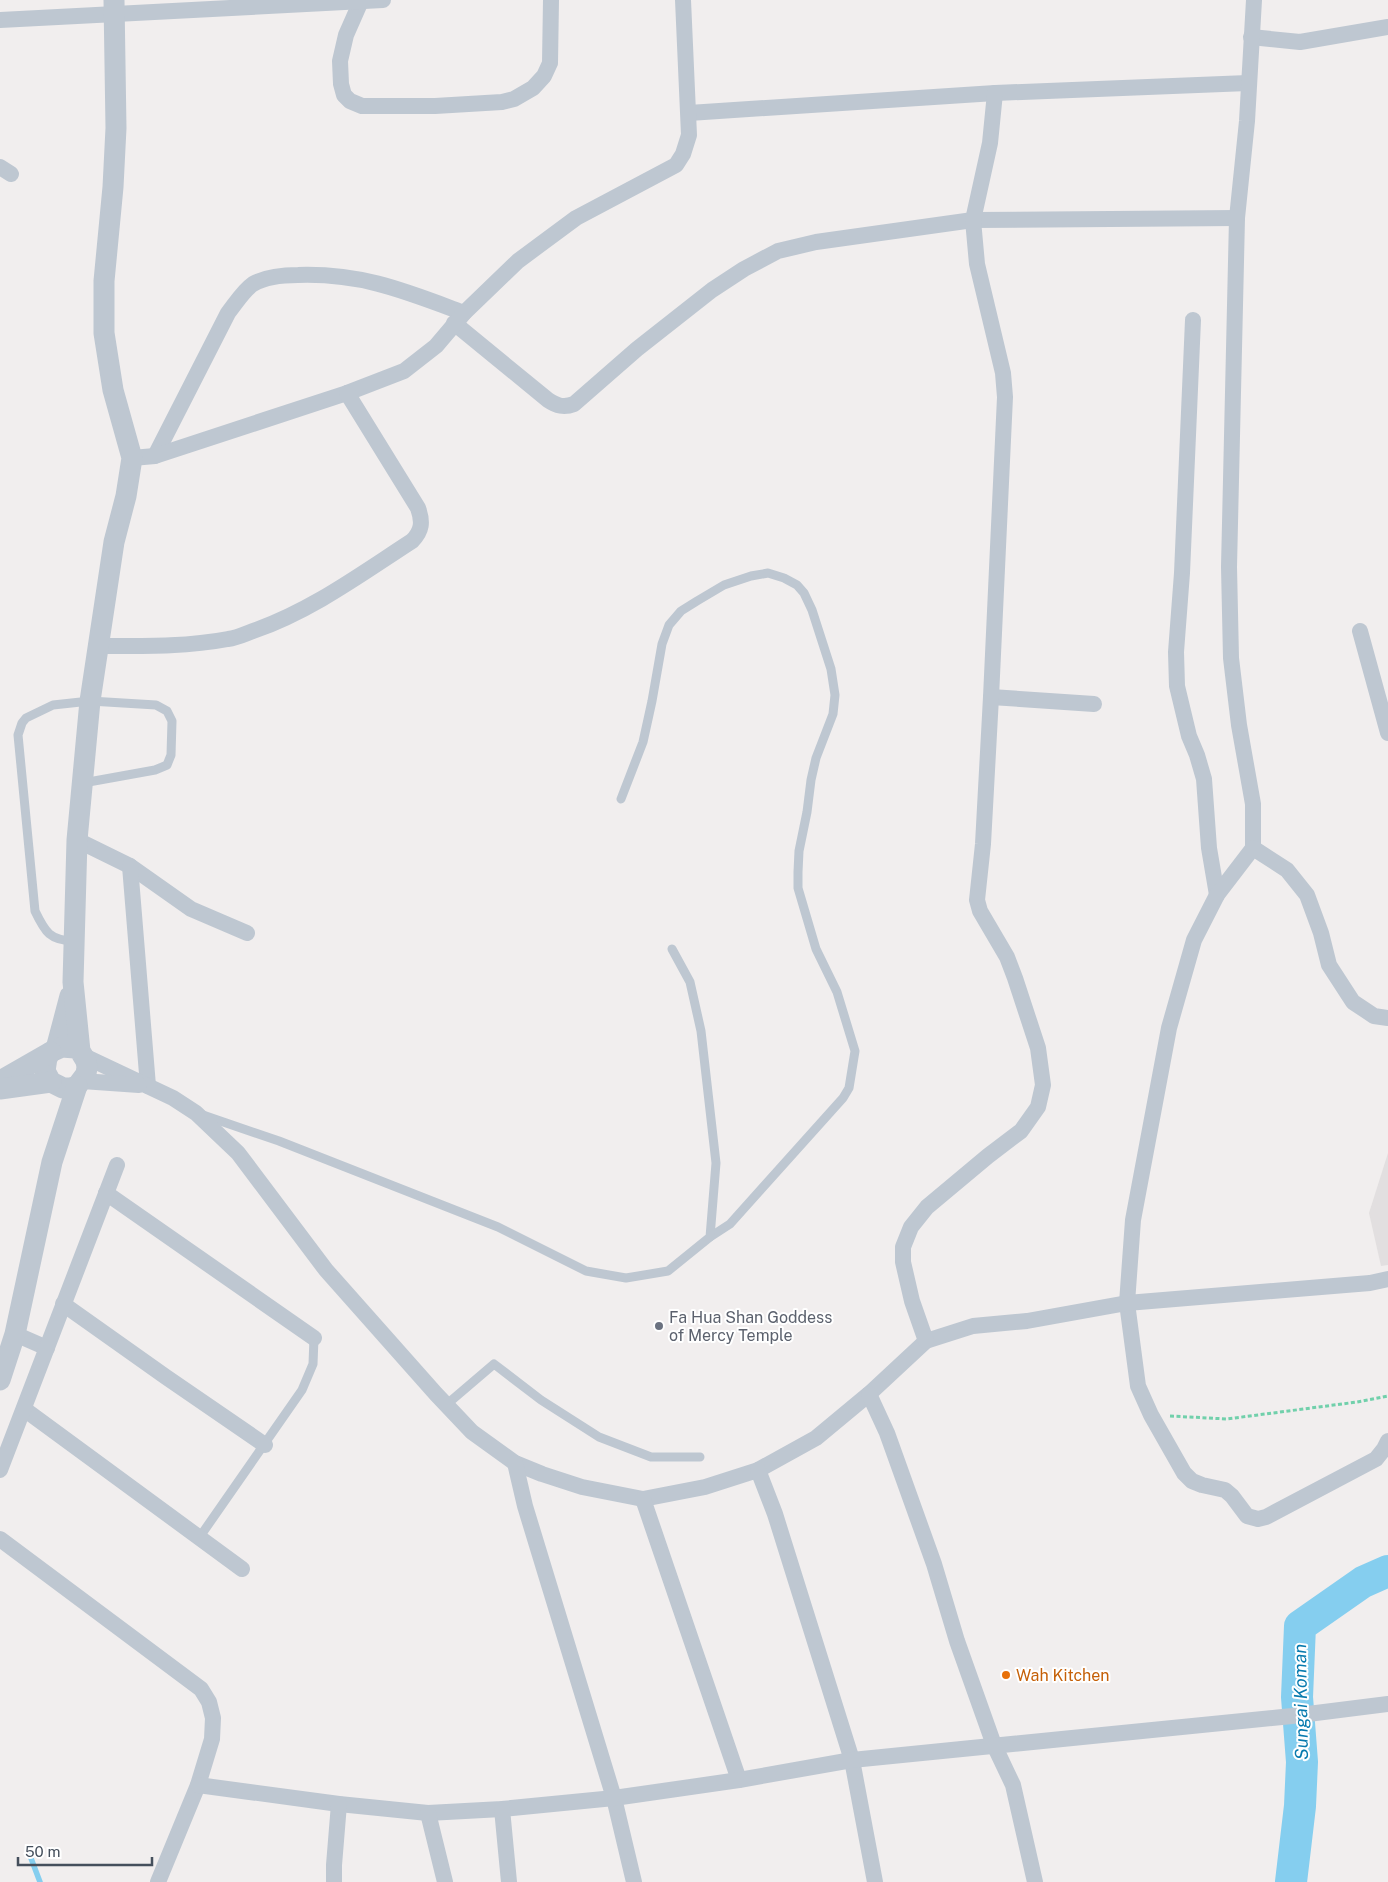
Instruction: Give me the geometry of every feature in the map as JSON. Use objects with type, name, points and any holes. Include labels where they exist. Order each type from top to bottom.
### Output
[{"type":"street","points":[[0,20],[114,7],[383,0]]},
{"type":"street","points":[[361,1],[346,35],[340,60],[344,94],[350,101],[362,106],[434,106],[514,100],[533,88],[544,76],[550,63],[551,0]]},
{"type":"street","points":[[132,458],[155,456],[346,393],[404,371],[436,346],[459,318],[518,261],[576,218],[676,165],[683,154],[689,135],[684,0]]},
{"type":"street","points":[[1254,0],[1247,121],[1237,218],[1229,567],[1231,658],[1239,725],[1253,804],[1253,848],[1217,895],[1194,940],[1169,1028],[1133,1220],[1127,1303],[1138,1386],[1151,1415],[1184,1473],[1192,1481],[1225,1490],[1247,1516],[1258,1519],[1266,1517],[1376,1459],[1388,1441]]},
{"type":"street","points":[[66,1084],[86,1074],[87,1067],[82,1053],[73,982],[77,840],[90,702],[114,542],[126,496],[132,458],[113,390],[104,333],[104,281],[113,187],[116,128],[114,7]]},
{"type":"street","points":[[1251,37],[1300,42],[1388,28]]},
{"type":"street","points":[[689,113],[995,93],[1248,83]]},
{"type":"street","points":[[926,1341],[912,1301],[903,1262],[902,1247],[911,1227],[927,1207],[1021,1131],[1038,1106],[1043,1085],[1038,1048],[1015,978],[1007,957],[980,911],[977,900],[983,844],[1005,397],[1003,373],[977,264],[973,220],[994,122],[995,93]]},
{"type":"street","points":[[155,456],[228,313],[242,294],[253,284],[267,278],[286,275],[320,274],[352,277],[381,283],[459,318],[548,400],[555,404],[568,406],[574,404],[636,349],[712,290],[744,269],[778,251],[816,242],[973,220],[1237,218]]},
{"type":"street","points":[[1193,320],[1182,573],[1176,652],[1177,686],[1189,736],[1204,780],[1209,848],[1217,895]]},
{"type":"street","points":[[99,646],[183,645],[230,639],[277,623],[334,591],[412,541],[418,535],[422,523],[418,508],[346,393]]},
{"type":"street","points":[[1360,631],[1388,733]]},
{"type":"street","points":[[991,697],[1094,704]]},
{"type":"street","points":[[77,840],[130,866],[191,908],[246,933]]},
{"type":"street","points":[[1253,848],[1287,870],[1307,895],[1321,933],[1329,965],[1353,1002],[1374,1016],[1388,1018]]},
{"type":"street","points":[[130,866],[148,1086]]},
{"type":"street","points":[[66,1084],[45,1071],[47,1058],[53,1051],[73,982]]},
{"type":"street","points":[[0,1081],[53,1051],[69,1046],[172,1098],[196,1113],[238,1152],[326,1270],[472,1432],[515,1463],[542,1474],[582,1486],[643,1499],[705,1487],[758,1470],[816,1438],[870,1394],[926,1341],[973,1326],[1026,1321],[1127,1303],[1388,1279]]},
{"type":"street","points":[[0,1088],[66,1084],[148,1086]]},
{"type":"street","points":[[0,1380],[15,1334],[52,1162],[66,1084]]},
{"type":"street","points":[[0,1470],[117,1165]]},
{"type":"street","points":[[106,1193],[314,1338]]},
{"type":"street","points":[[63,1304],[265,1445]]},
{"type":"street","points":[[15,1334],[47,1348]]},
{"type":"street","points":[[870,1394],[887,1433],[934,1564],[957,1641],[994,1745],[1013,1785],[1035,1882]]},
{"type":"street","points":[[24,1409],[242,1569]]},
{"type":"street","points":[[515,1463],[528,1515],[614,1798],[634,1882]]},
{"type":"street","points":[[758,1470],[775,1514],[852,1760],[875,1882]]},
{"type":"street","points":[[643,1499],[739,1780]]},
{"type":"street","points":[[0,1539],[201,1689],[209,1702],[213,1718],[212,1739],[198,1785],[158,1882]]},
{"type":"street","points":[[198,1785],[339,1804],[428,1813],[502,1809],[614,1798],[739,1780],[852,1760],[1292,1716],[1388,1704]]},
{"type":"street","points":[[334,1882],[339,1804]]},
{"type":"street","points":[[502,1809],[509,1882]]},
{"type":"street","points":[[428,1813],[445,1882]]},
{"type":"lane","points":[[196,1113],[278,1141],[498,1227],[586,1271],[626,1278],[668,1272],[710,1237],[730,1224],[773,1178],[804,1139],[843,1098],[849,1088],[855,1052],[837,992],[816,948],[798,888],[799,851],[811,780],[816,758],[833,714],[835,695],[831,669],[812,610],[804,592],[797,585],[768,573],[751,576],[724,585],[697,600],[680,611],[669,624],[662,644],[643,742],[621,799]]},
{"type":"lane","points":[[75,941],[57,940],[44,929],[34,911],[18,735],[22,722],[26,718],[53,705],[90,702],[156,705],[167,711],[172,721],[171,756],[166,765],[155,770],[82,783]]},
{"type":"lane","points":[[672,949],[690,982],[701,1031],[716,1163],[710,1237]]},
{"type":"lane","points":[[199,1538],[302,1390],[313,1364],[314,1338]]},
{"type":"lane","points":[[446,1405],[494,1364],[541,1400],[599,1437],[651,1457],[700,1457]]},
{"type":"path","points":[[1151,1415],[1227,1419],[1357,1402],[1388,1396]]},
{"type":"shaded area","points":[[1388,1153],[1388,1265],[1381,1266],[1369,1213]]},
{"type":"waterway","name":"Sungai Koman","points":[[1291,1882],[1300,1806],[1302,1762],[1297,1697],[1300,1626],[1363,1582],[1388,1571]]},
{"type":"waterway","points":[[29,1853],[40,1882]]},
{"type":"place","name":"Fa Hua Shan Goddess of Mercy Temple","points":[[659,1326]]},
{"type":"place","name":"Wah Kitchen","points":[[1006,1675]]}]
